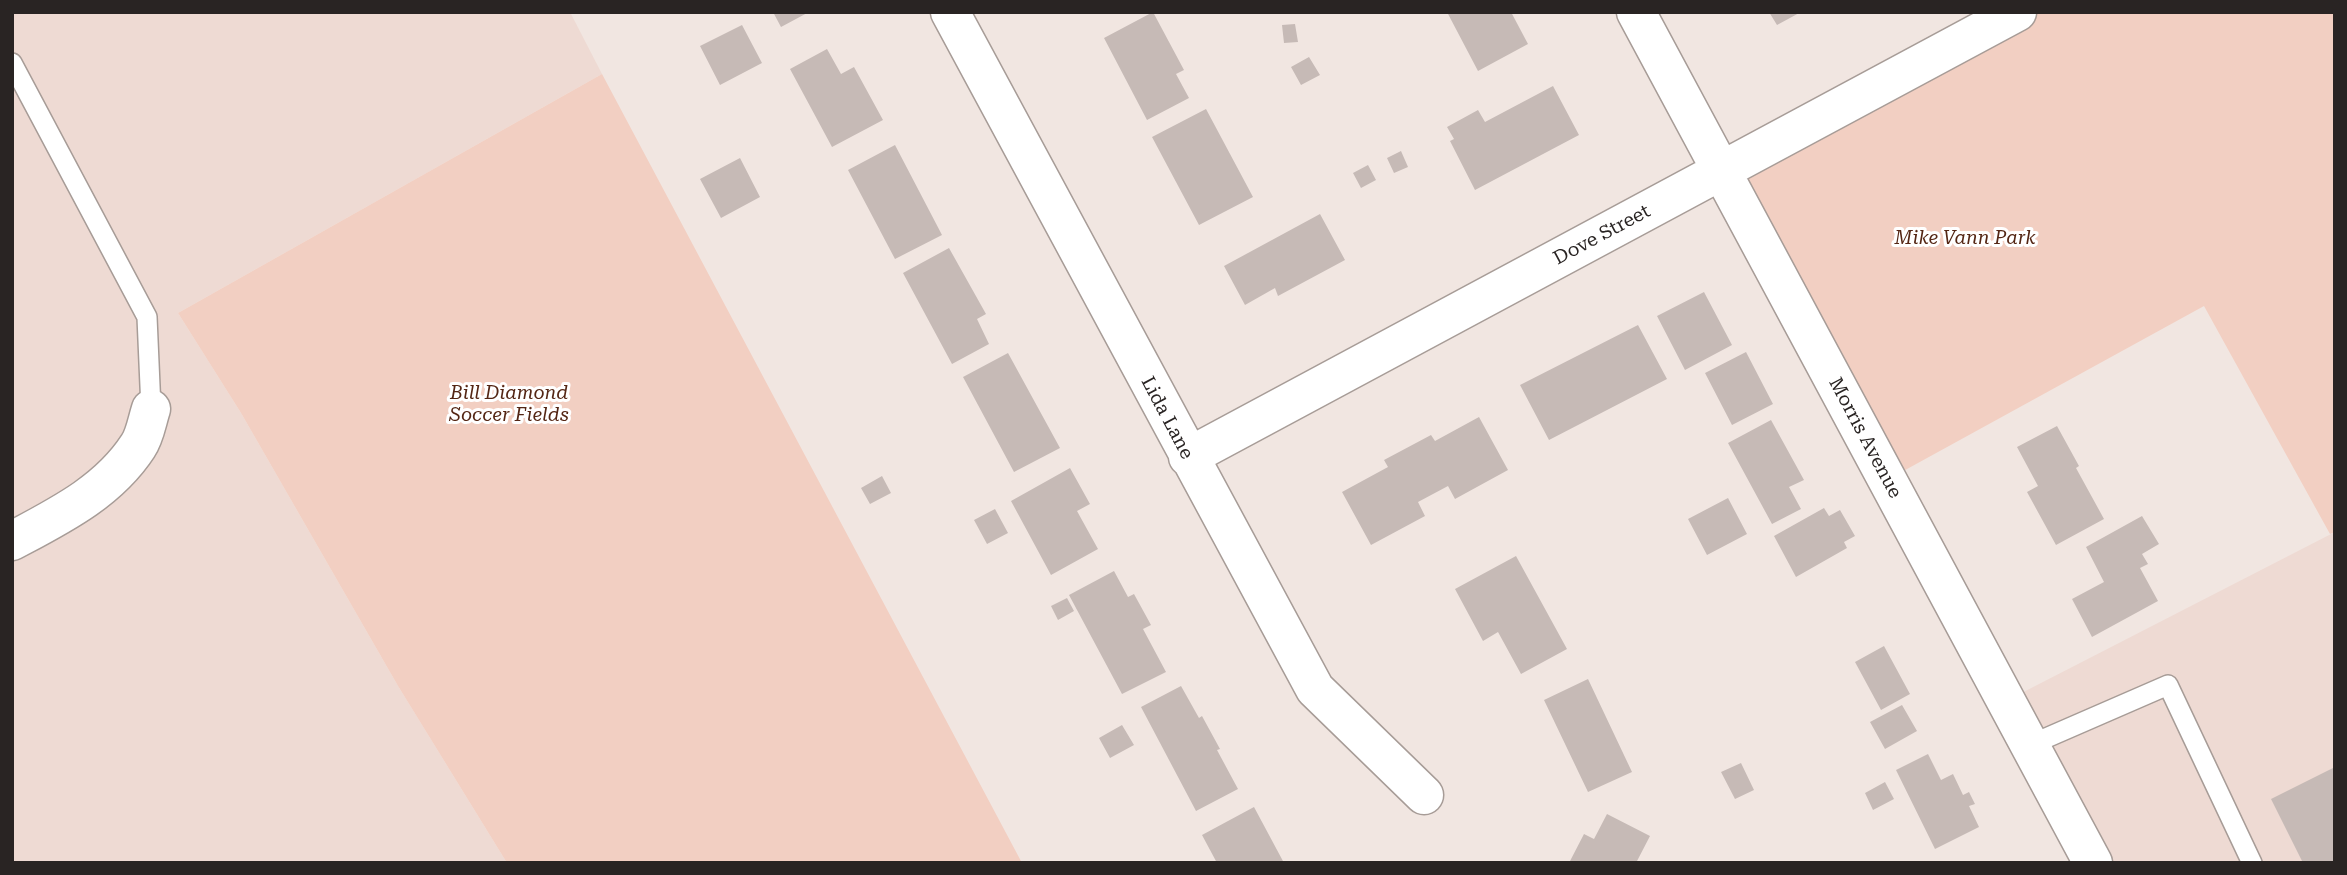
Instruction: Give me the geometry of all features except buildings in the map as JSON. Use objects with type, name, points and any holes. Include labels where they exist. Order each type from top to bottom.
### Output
[{"type":"street","name":"Lida Lane","points":[[950,12],[1315,689],[1424,795]]},
{"type":"street","name":"Morris Avenue","points":[[1636,12],[2093,863]]},
{"type":"street","name":"Dove Street","points":[[1188,457],[2017,12]]},
{"type":"street","points":[[12,541],[75,508],[115,474],[140,444],[150,410]]},
{"type":"lane","points":[[12,63],[147,317],[150,410]]},
{"type":"lane","points":[[2030,745],[2168,685],[2252,863]]},
{"type":"shaded area","points":[[12,12],[570,12],[602,74],[178,313],[241,413],[398,686],[507,863],[12,863]]},
{"type":"shaded area","points":[[2335,532],[2335,863],[2093,863],[2006,701]]},
{"type":"green space","name":"Mike Vann Park","points":[[2016,12],[2335,12],[2335,532],[2330,534],[2204,306],[1887,480],[1721,171]]},
{"type":"green space","name":"Bill Diamond Soccer Fields","points":[[602,74],[1022,863],[507,863],[398,686],[241,413],[178,313]]}]
